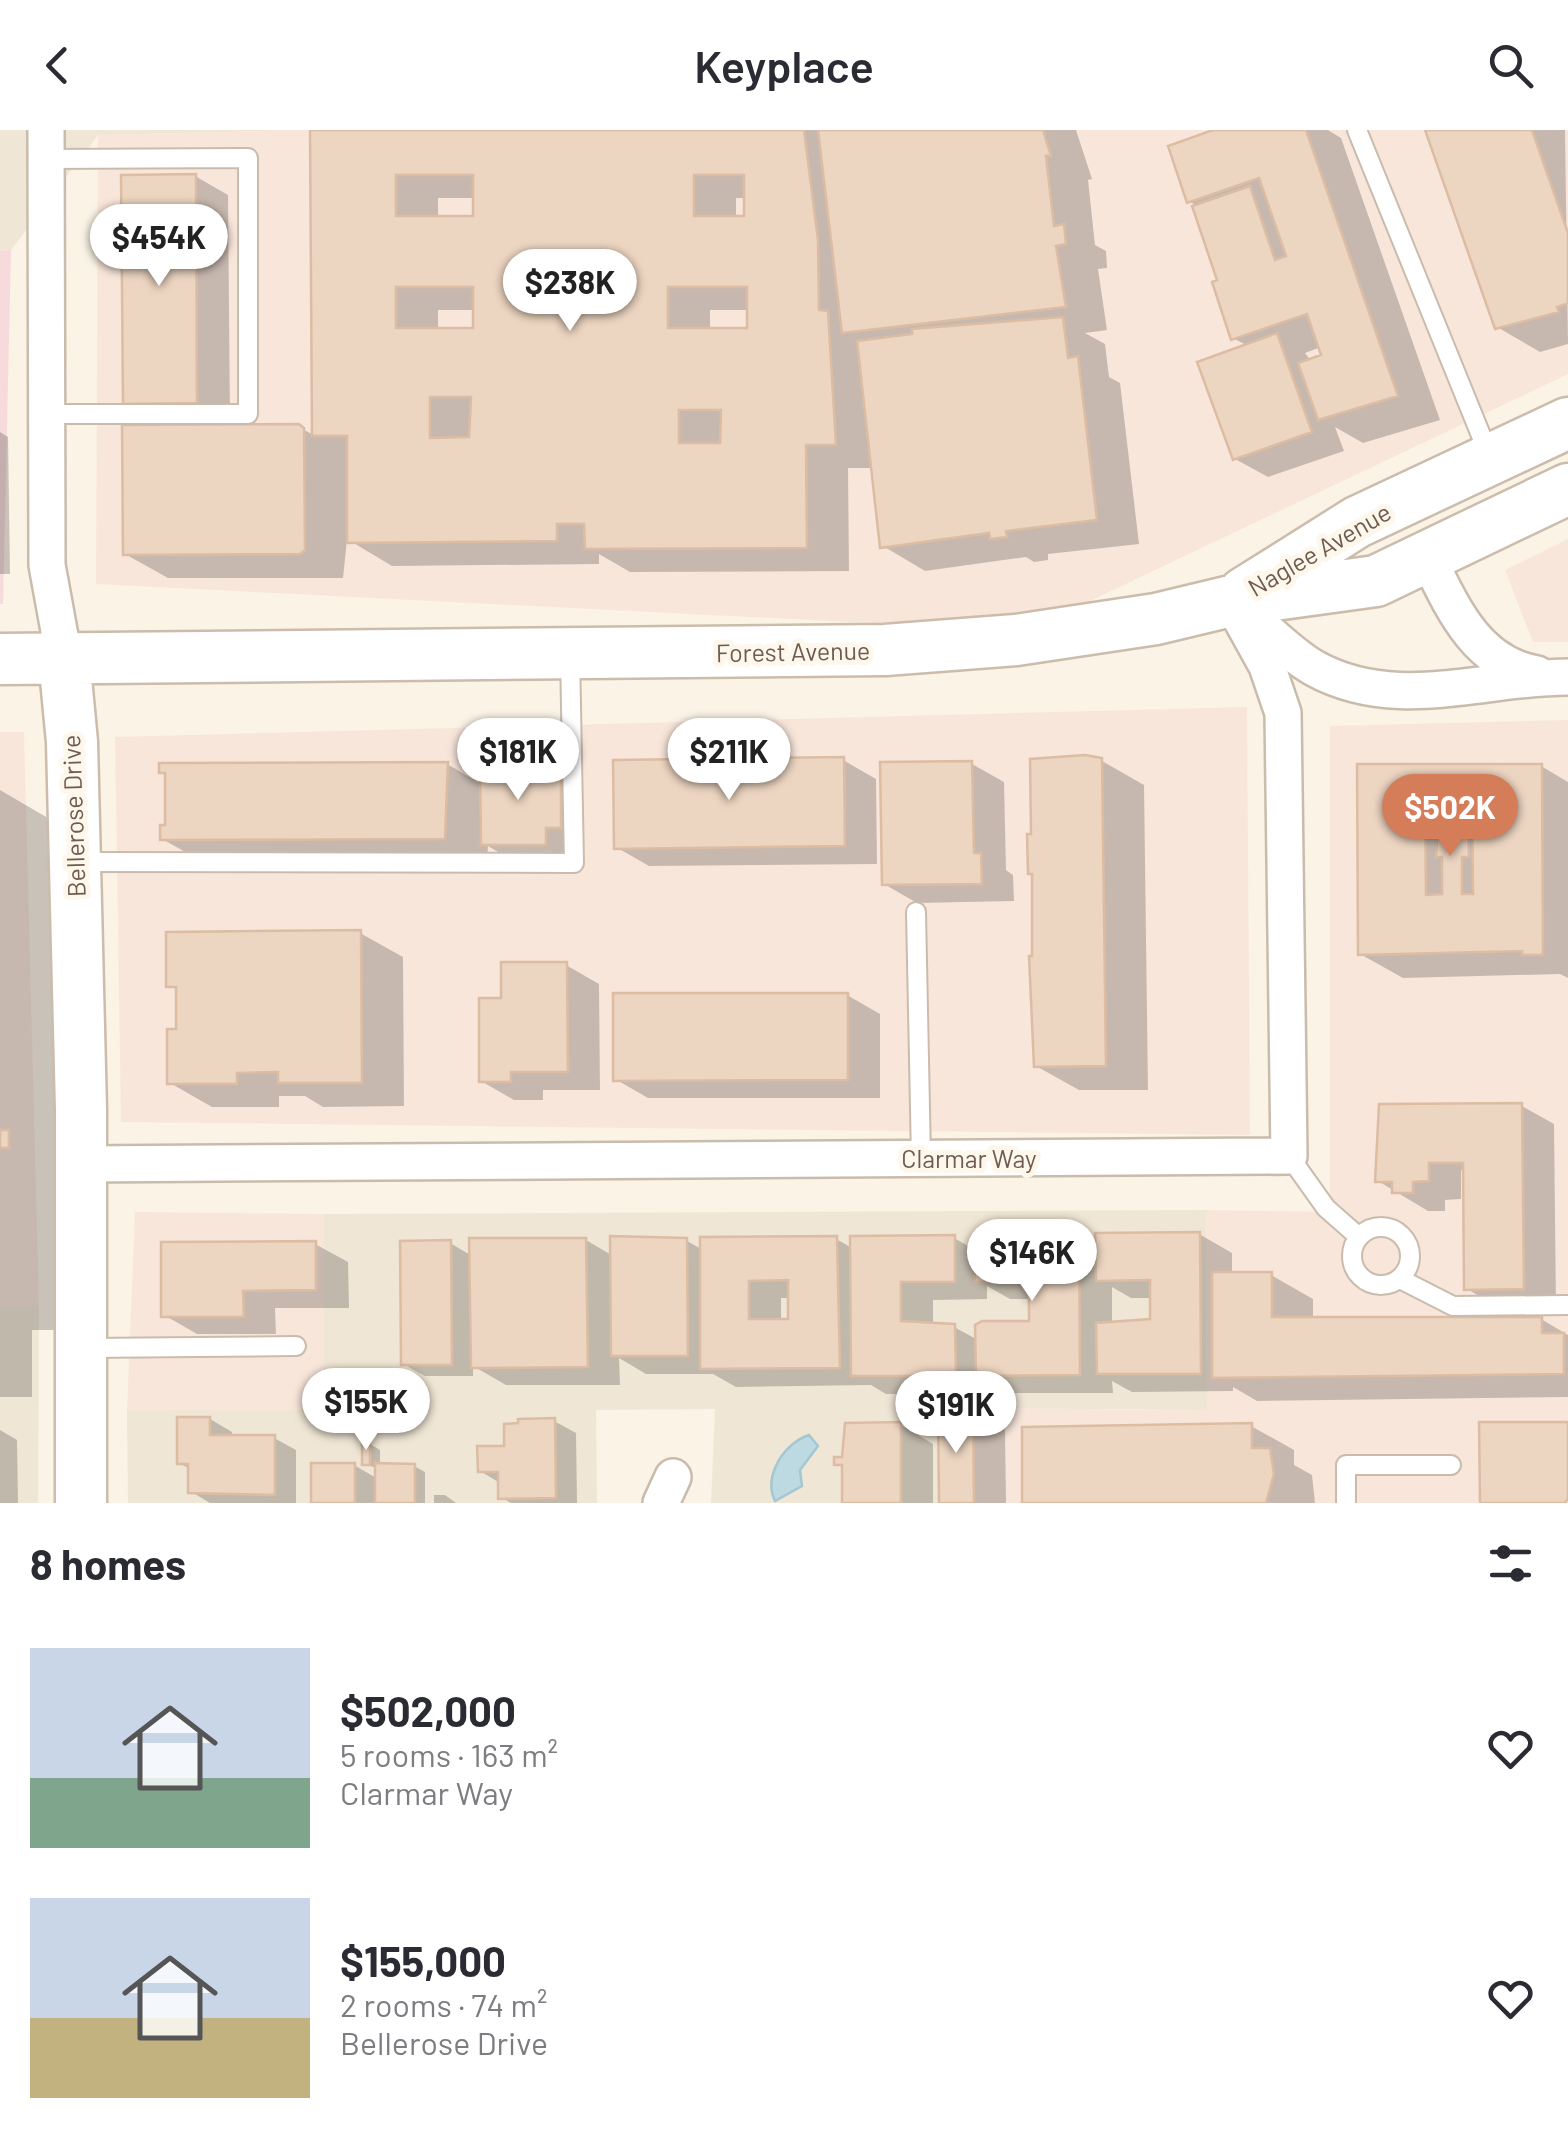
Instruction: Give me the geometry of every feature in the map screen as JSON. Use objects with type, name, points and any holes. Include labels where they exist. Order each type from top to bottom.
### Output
[{"type":"main road","name":"Naglee Avenue","points":[[1231,601],[1357,522],[1568,423]]},
{"type":"main road","name":"Naglee Avenue","points":[[1231,601],[1376,581],[1568,490]]},
{"type":"main road","name":"Forest Avenue","points":[[0,659],[885,650],[978,643],[1156,619],[1231,601]]},
{"type":"main road","name":"Bellerose Drive","points":[[64,658],[72,742],[82,1164],[81,1503]]},
{"type":"street","name":"Bellerose Drive","points":[[46,144],[47,565],[64,658]]},
{"type":"street","points":[[1427,556],[1457,618],[1489,654],[1509,670],[1560,677]]},
{"type":"street","points":[[1231,601],[1312,668],[1363,689],[1454,690],[1560,677]]},
{"type":"street","points":[[1231,601],[1268,666],[1283,713],[1289,1156]]},
{"type":"street","name":"Clarmar Way","points":[[82,1164],[1289,1156]]},
{"type":"lane","points":[[1358,130],[1491,460]]},
{"type":"lane","points":[[46,144],[248,158],[248,414],[48,414]]},
{"type":"lane","points":[[74,862],[574,863],[570,653]]},
{"type":"lane","points":[[916,912],[921,1158]]},
{"type":"lane","points":[[1289,1156],[1326,1208],[1359,1237]]},
{"type":"lane","points":[[1376,1227],[1402,1236],[1410,1253],[1400,1279],[1382,1286],[1364,1280],[1352,1264],[1359,1237],[1376,1227]]},
{"type":"lane","points":[[1400,1279],[1453,1306],[1568,1306]]},
{"type":"lane","points":[[81,1348],[296,1346]]},
{"type":"lane","points":[[1346,1503],[1346,1465],[1451,1465]]},
{"type":"shaded area","points":[[0,130],[305,130],[98,135],[11,250],[0,251]]},
{"type":"shaded area","points":[[305,130],[1568,130],[1568,374],[1027,631],[96,584],[98,135]]},
{"type":"shaded area","points":[[11,250],[3,604],[0,604],[0,251]]},
{"type":"shaded area","points":[[1568,539],[1568,642],[1533,642],[1505,570]]},
{"type":"shaded area","points":[[1247,707],[1250,1135],[121,1122],[115,737]]},
{"type":"shaded area","points":[[1568,720],[1568,1503],[938,1503],[937,1408],[1207,1410],[1206,1210],[1330,1212],[1330,726]]},
{"type":"shaded area","points":[[0,732],[24,732],[39,1307],[0,1307]]},
{"type":"shaded area","points":[[1206,1210],[1207,1410],[938,1408],[938,1503],[711,1503],[715,1409],[596,1410],[597,1503],[128,1503],[127,1410],[324,1410],[324,1214]]},
{"type":"shaded area","points":[[135,1212],[324,1214],[324,1410],[127,1410]]},
{"type":"shaded area","points":[[0,1307],[39,1307],[38,1503],[0,1503]]},
{"type":"water","points":[[809,1435],[818,1446],[800,1470],[802,1486],[775,1501],[772,1481],[778,1462],[791,1445]]},
{"type":"building","points":[[310,130],[804,130],[818,240],[819,310],[828,311],[836,445],[806,445],[807,548],[585,549],[584,524],[557,524],[557,541],[347,543],[347,436],[312,436]],"holes":[[[396,175],[473,175],[473,216],[396,216]],[[694,175],[744,175],[744,216],[694,216]],[[396,287],[473,287],[473,328],[396,328]],[[668,287],[747,287],[747,328],[668,328]],[[430,397],[471,397],[469,437],[430,438]],[[679,410],[721,410],[720,443],[679,443]]]},
{"type":"building","points":[[818,130],[1043,130],[1051,156],[1046,156],[1054,226],[1064,224],[1066,244],[1056,246],[1066,307],[842,333]]},
{"type":"building","points":[[1213,130],[1306,130],[1398,396],[1318,420],[1298,363],[1321,355],[1307,314],[1231,340],[1212,282],[1217,280],[1192,206],[1250,186],[1275,260],[1286,256],[1259,178],[1187,203],[1168,146]]},
{"type":"building","points":[[1425,130],[1532,130],[1568,233],[1568,303],[1557,307],[1559,312],[1495,329]]},
{"type":"building","points":[[196,174],[197,403],[123,404],[121,175]]},
{"type":"building","points":[[1063,317],[1068,358],[1078,356],[1097,520],[1006,531],[1007,537],[990,539],[989,533],[880,548],[857,341],[912,334],[912,329]]},
{"type":"building","points":[[1277,333],[1312,432],[1233,460],[1197,362]]},
{"type":"building","points":[[299,424],[304,428],[305,550],[300,554],[123,555],[122,425]]},
{"type":"building","points":[[1085,755],[1102,758],[1106,1066],[1034,1067],[1029,956],[1032,874],[1028,874],[1027,834],[1031,834],[1030,759]]},
{"type":"building","points":[[844,757],[845,846],[614,849],[613,760]]},
{"type":"building","points":[[480,761],[548,761],[544,777],[561,777],[561,828],[546,828],[546,845],[481,845]]},
{"type":"building","points":[[972,761],[974,853],[981,853],[982,884],[882,885],[880,762]]},
{"type":"building","points":[[448,762],[445,839],[160,840],[160,825],[165,825],[165,773],[159,773],[159,763]]},
{"type":"building","points":[[1357,764],[1542,764],[1543,955],[1522,955],[1522,951],[1358,955]],"holes":[[[1425,787],[1441,787],[1436,857],[1442,857],[1442,894],[1426,895]],[[1462,787],[1472,787],[1473,894],[1462,894],[1462,857],[1469,857],[1468,821],[1462,821]]]},
{"type":"building","points":[[361,930],[362,1083],[278,1083],[278,1072],[237,1073],[237,1084],[167,1084],[167,1029],[176,1029],[176,987],[166,987],[166,932]]},
{"type":"building","points":[[501,962],[567,962],[568,1072],[511,1072],[511,1082],[479,1082],[479,998],[501,998]]},
{"type":"building","points":[[613,993],[848,993],[848,1080],[613,1081]]},
{"type":"building","points":[[1522,1103],[1524,1289],[1464,1290],[1463,1163],[1429,1163],[1429,1181],[1413,1182],[1413,1193],[1392,1193],[1392,1182],[1375,1182],[1379,1104]]},
{"type":"building","points":[[0,1130],[9,1130],[9,1148],[0,1148]]},
{"type":"building","points":[[1079,1232],[1080,1375],[976,1376],[975,1325],[982,1321],[1029,1321],[1029,1281],[975,1282],[975,1233]]},
{"type":"building","points":[[1200,1232],[1201,1374],[1097,1374],[1096,1323],[1150,1319],[1150,1280],[1096,1281],[1095,1233]]},
{"type":"building","points":[[955,1235],[955,1282],[901,1282],[901,1321],[955,1324],[956,1376],[851,1376],[850,1236]]},
{"type":"building","points":[[610,1236],[687,1238],[688,1356],[611,1356]]},
{"type":"building","points":[[837,1236],[840,1368],[700,1369],[700,1237]],"holes":[[[788,1280],[788,1319],[749,1319],[749,1281]]]},
{"type":"building","points":[[469,1238],[586,1238],[588,1367],[471,1368]]},
{"type":"building","points":[[451,1240],[452,1365],[401,1365],[400,1241]]},
{"type":"building","points":[[316,1241],[316,1290],[243,1291],[244,1317],[161,1317],[161,1242]]},
{"type":"building","points":[[1212,1272],[1272,1272],[1272,1317],[1542,1317],[1542,1333],[1564,1333],[1564,1374],[1212,1378]]},
{"type":"building","points":[[973,1408],[974,1503],[939,1503],[938,1409]]},
{"type":"building","points":[[177,1417],[210,1417],[210,1435],[275,1435],[275,1495],[188,1493],[188,1464],[177,1464]]},
{"type":"building","points":[[555,1418],[556,1498],[498,1499],[498,1472],[478,1472],[477,1446],[504,1446],[504,1424],[518,1423],[518,1419]]},
{"type":"building","points":[[901,1422],[901,1503],[842,1503],[842,1465],[834,1465],[834,1457],[842,1457],[845,1423]]},
{"type":"building","points":[[1479,1422],[1568,1422],[1565,1503],[1480,1503]]},
{"type":"building","points":[[1252,1423],[1252,1448],[1270,1448],[1274,1474],[1266,1503],[1022,1503],[1022,1427]]},
{"type":"building","points":[[362,1441],[370,1441],[370,1465],[362,1465]]},
{"type":"building","points":[[311,1463],[355,1463],[355,1503],[311,1503]]},
{"type":"building","points":[[375,1463],[415,1464],[415,1503],[375,1503]]}]
